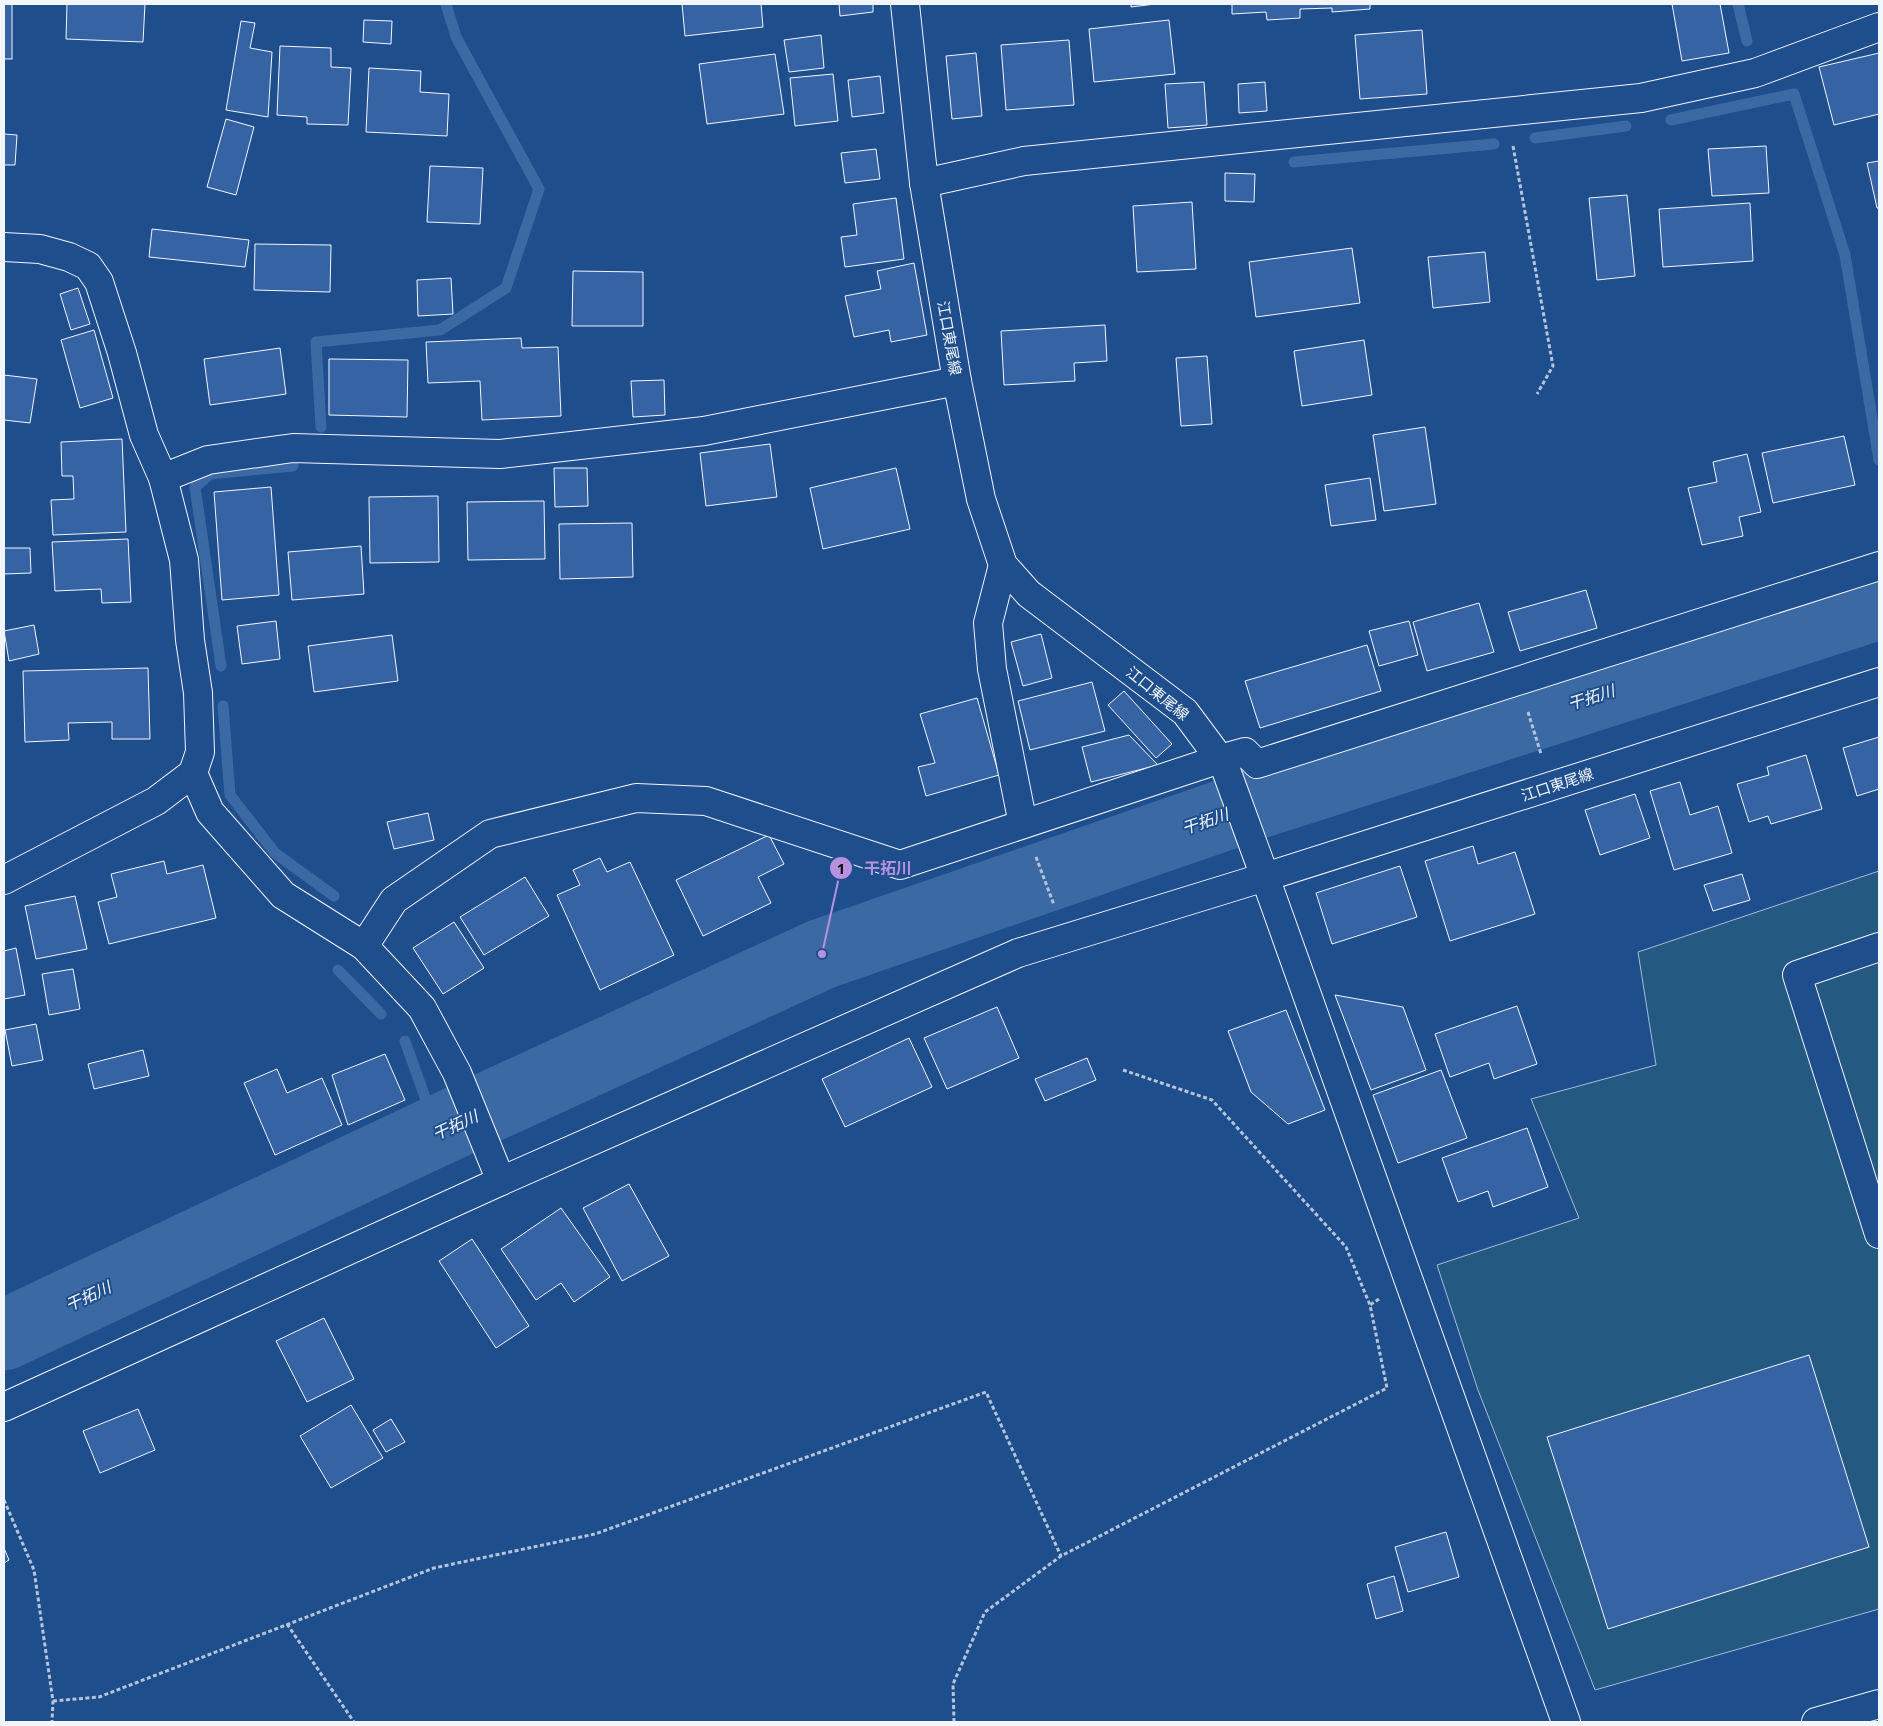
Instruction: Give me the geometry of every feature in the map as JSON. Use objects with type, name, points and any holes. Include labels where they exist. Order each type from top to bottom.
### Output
[{"type":"main road","name":"江口東尾線","points":[[904,4],[924,183],[956,381],[981,499],[1003,565],[1029,594],[1186,712],[1223,764],[1265,878],[1879,682]]},
{"type":"main road","points":[[924,183],[1024,161],[1641,98],[1755,73],[1879,26]]},
{"type":"main road","points":[[4,247],[40,249],[69,257],[88,266],[98,282],[122,353],[144,435],[164,478],[184,560],[190,640],[198,693],[200,752],[193,773],[156,801],[4,880]]},
{"type":"main road","points":[[164,478],[208,460],[293,448],[500,454],[704,431],[956,381]]},
{"type":"main road","points":[[1003,565],[988,622],[992,669],[1023,824]]},
{"type":"main road","points":[[364,946],[394,900],[490,834],[636,798],[706,801],[900,865],[1023,824],[1223,764],[1245,752],[1257,764],[1879,566]]},
{"type":"main road","points":[[193,773],[210,812],[284,894],[364,946],[422,1008],[457,1073],[501,1181]]},
{"type":"main road","points":[[4,1407],[501,1181],[1018,954],[1265,878],[1566,1722]]},
{"type":"main road","points":[[1879,947],[1797,975],[1879,1234]]},
{"type":"main road","points":[[1816,1722],[1879,1704]]},
{"type":"path","points":[[1507,111],[1552,366],[1537,394]]},
{"type":"path","points":[[1518,681],[1543,760]]},
{"type":"path","points":[[1023,824],[1055,908]]},
{"type":"path","points":[[954,1722],[953,1684],[985,1612],[1061,1556],[1388,1388],[1370,1305],[1346,1247],[1212,1100],[1123,1070]]},
{"type":"path","points":[[1370,1305],[1408,1279]]},
{"type":"path","points":[[53,1701],[98,1697],[434,1568],[595,1534],[986,1392],[1061,1556]]},
{"type":"path","points":[[4,1500],[34,1570],[53,1701],[52,1722]]},
{"type":"path","points":[[287,1624],[354,1722]]},
{"type":"shaded area","points":[[1879,871],[1879,1609],[1595,1690],[1478,1390],[1437,1265],[1579,1218],[1531,1099],[1656,1065],[1638,952]]},
{"type":"building","points":[[4,4],[12,4],[12,59],[4,59]]},
{"type":"building","points":[[67,4],[145,4],[143,42],[66,39]]},
{"type":"building","points":[[682,4],[761,4],[763,27],[685,36]]},
{"type":"building","points":[[839,4],[873,4],[873,12],[840,16]]},
{"type":"building","points":[[1131,4],[1155,4],[1131,7]]},
{"type":"building","points":[[1232,4],[1370,4],[1370,9],[1332,12],[1332,8],[1300,9],[1300,18],[1267,20],[1266,12],[1232,14]]},
{"type":"building","points":[[1672,4],[1720,4],[1729,53],[1682,61]]},
{"type":"building","points":[[364,20],[392,21],[391,44],[363,42]]},
{"type":"building","points":[[1169,20],[1175,74],[1094,82],[1089,29]]},
{"type":"building","points":[[241,21],[255,23],[250,48],[272,52],[268,117],[226,110]]},
{"type":"building","points":[[1422,30],[1427,94],[1360,99],[1355,35]]},
{"type":"building","points":[[821,35],[824,68],[789,72],[784,40]]},
{"type":"building","points":[[1069,40],[1074,105],[1006,110],[1001,45]]},
{"type":"building","points":[[280,46],[331,48],[331,67],[351,68],[348,125],[307,124],[307,117],[277,115]]},
{"type":"building","points":[[976,53],[982,116],[952,119],[946,56]]},
{"type":"building","points":[[1879,53],[1879,114],[1834,125],[1819,67]]},
{"type":"building","points":[[775,54],[784,114],[707,124],[699,64]]},
{"type":"building","points":[[369,68],[421,71],[420,92],[449,94],[447,136],[366,132]]},
{"type":"building","points":[[833,74],[838,121],[795,126],[790,78]]},
{"type":"building","points":[[880,76],[884,113],[852,117],[848,80]]},
{"type":"building","points":[[1204,82],[1207,125],[1168,128],[1165,84]]},
{"type":"building","points":[[1265,82],[1267,111],[1239,113],[1238,84]]},
{"type":"building","points":[[226,119],[254,127],[236,195],[207,187]]},
{"type":"building","points":[[4,134],[17,135],[15,165],[4,165]]},
{"type":"building","points":[[1766,146],[1769,193],[1712,196],[1708,149]]},
{"type":"building","points":[[876,149],[880,179],[845,183],[841,153]]},
{"type":"building","points":[[1879,161],[1879,208],[1877,208],[1867,163]]},
{"type":"building","points":[[430,166],[483,168],[480,224],[427,222]]},
{"type":"building","points":[[1225,173],[1255,174],[1254,202],[1225,201]]},
{"type":"building","points":[[1627,195],[1635,276],[1597,280],[1589,198]]},
{"type":"building","points":[[896,198],[904,259],[845,267],[841,237],[857,235],[853,204]]},
{"type":"building","points":[[1192,202],[1196,269],[1137,272],[1133,206]]},
{"type":"building","points":[[1750,203],[1753,261],[1663,267],[1659,209]]},
{"type":"building","points":[[152,229],[249,240],[245,267],[149,257]]},
{"type":"building","points":[[255,244],[331,245],[330,292],[254,290]]},
{"type":"building","points":[[1352,248],[1360,303],[1256,317],[1249,262]]},
{"type":"building","points":[[1485,252],[1490,302],[1433,308],[1428,257]]},
{"type":"building","points":[[914,263],[927,335],[891,342],[889,330],[854,337],[845,296],[881,289],[877,271]]},
{"type":"building","points":[[573,271],[643,272],[643,326],[572,326]]},
{"type":"building","points":[[451,278],[453,314],[418,316],[417,280]]},
{"type":"building","points":[[78,288],[90,324],[71,330],[60,294]]},
{"type":"building","points":[[1105,325],[1107,361],[1074,363],[1075,381],[1004,385],[1001,331]]},
{"type":"building","points":[[94,330],[113,398],[80,408],[61,340]]},
{"type":"building","points":[[521,338],[522,348],[558,347],[561,416],[482,420],[480,381],[428,383],[426,342]]},
{"type":"building","points":[[1364,340],[1372,395],[1302,406],[1294,351]]},
{"type":"building","points":[[280,348],[286,394],[210,405],[204,359]]},
{"type":"building","points":[[1207,356],[1212,424],[1181,426],[1176,358]]},
{"type":"building","points":[[329,359],[408,360],[407,417],[329,415]]},
{"type":"building","points":[[4,375],[37,379],[30,423],[4,420]]},
{"type":"building","points":[[664,380],[665,415],[633,417],[631,381]]},
{"type":"building","points":[[1425,427],[1436,504],[1384,511],[1373,435]]},
{"type":"building","points":[[1844,436],[1855,485],[1773,503],[1762,453]]},
{"type":"building","points":[[122,439],[126,532],[53,535],[51,500],[74,499],[73,476],[62,476],[61,442]]},
{"type":"building","points":[[770,444],[777,497],[706,506],[700,453]]},
{"type":"building","points":[[1747,454],[1761,512],[1739,517],[1743,536],[1702,545],[1688,488],[1717,482],[1713,462]]},
{"type":"building","points":[[554,468],[587,468],[588,506],[555,507]]},
{"type":"building","points":[[896,468],[910,529],[823,549],[810,488]]},
{"type":"building","points":[[1370,478],[1376,520],[1331,526],[1325,485]]},
{"type":"building","points":[[271,487],[279,595],[222,600],[214,492]]},
{"type":"building","points":[[438,496],[439,562],[370,563],[369,497]]},
{"type":"building","points":[[544,501],[545,559],[468,560],[467,502]]},
{"type":"building","points":[[632,523],[633,577],[560,579],[559,524]]},
{"type":"building","points":[[128,539],[131,602],[102,603],[101,589],[55,591],[52,542]]},
{"type":"building","points":[[361,546],[364,594],[292,600],[288,552]]},
{"type":"building","points":[[4,548],[30,548],[31,573],[4,574]]},
{"type":"building","points":[[1586,590],[1597,628],[1520,651],[1508,612]]},
{"type":"building","points":[[1479,603],[1494,652],[1427,671],[1413,622]]},
{"type":"building","points":[[276,621],[280,659],[242,664],[237,626]]},
{"type":"building","points":[[1409,621],[1418,655],[1379,666],[1369,631]]},
{"type":"building","points":[[34,625],[39,654],[9,661],[4,631]]},
{"type":"building","points":[[1041,634],[1052,678],[1023,686],[1011,642]]},
{"type":"building","points":[[392,635],[398,681],[314,692],[308,646]]},
{"type":"building","points":[[1367,645],[1381,691],[1260,728],[1245,681]]},
{"type":"building","points":[[148,668],[150,739],[112,739],[112,722],[68,723],[69,740],[25,742],[23,671]]},
{"type":"building","points":[[1092,682],[1105,731],[1030,750],[1018,701]]},
{"type":"building","points":[[1124,691],[1172,744],[1156,758],[1108,705]]},
{"type":"building","points":[[977,698],[999,775],[926,796],[918,767],[935,763],[920,714]]},
{"type":"building","points":[[1129,735],[1158,765],[1091,782],[1082,747]]},
{"type":"building","points":[[1879,737],[1879,789],[1857,796],[1843,748]]},
{"type":"building","points":[[1806,755],[1822,809],[1771,824],[1768,816],[1749,822],[1737,784],[1769,775],[1767,767]]},
{"type":"building","points":[[1680,782],[1690,815],[1718,806],[1732,853],[1674,870],[1650,791]]},
{"type":"building","points":[[1635,794],[1650,838],[1600,855],[1585,810]]},
{"type":"building","points":[[428,813],[434,840],[394,849],[387,822]]},
{"type":"building","points":[[769,835],[784,864],[758,877],[771,903],[703,936],[676,880]]},
{"type":"building","points":[[1473,846],[1478,864],[1515,852],[1535,914],[1450,941],[1425,861]]},
{"type":"building","points":[[600,858],[607,872],[630,862],[674,955],[600,990],[557,895],[580,885],[573,870]]},
{"type":"building","points":[[164,861],[167,874],[203,865],[216,918],[109,944],[98,902],[117,897],[111,874]]},
{"type":"building","points":[[1400,866],[1417,917],[1332,944],[1316,893]]},
{"type":"building","points":[[1742,874],[1750,900],[1713,911],[1704,885]]},
{"type":"building","points":[[525,877],[549,916],[484,955],[460,917]]},
{"type":"building","points":[[75,896],[87,949],[36,959],[25,906]]},
{"type":"building","points":[[454,922],[484,968],[443,994],[413,948]]},
{"type":"building","points":[[16,948],[25,995],[4,999],[4,951]]},
{"type":"building","points":[[73,969],[80,1009],[49,1015],[42,974]]},
{"type":"building","points":[[1335,995],[1403,1007],[1426,1070],[1371,1090]]},
{"type":"building","points":[[1517,1006],[1537,1064],[1494,1079],[1489,1063],[1450,1077],[1435,1034]]},
{"type":"building","points":[[997,1007],[1019,1058],[947,1089],[924,1038]]},
{"type":"building","points":[[1286,1010],[1325,1110],[1288,1124],[1251,1092],[1228,1031]]},
{"type":"building","points":[[36,1024],[43,1060],[12,1066],[5,1030]]},
{"type":"building","points":[[909,1038],[932,1087],[845,1127],[822,1079]]},
{"type":"building","points":[[143,1050],[149,1076],[94,1089],[88,1064]]},
{"type":"building","points":[[385,1054],[405,1100],[348,1125],[332,1075]]},
{"type":"building","points":[[1087,1058],[1096,1080],[1045,1101],[1035,1079]]},
{"type":"building","points":[[277,1069],[287,1093],[322,1078],[342,1125],[275,1155],[244,1083]]},
{"type":"building","points":[[1441,1070],[1467,1138],[1398,1163],[1373,1095]]},
{"type":"building","points":[[1527,1128],[1548,1187],[1493,1207],[1488,1191],[1458,1202],[1442,1158]]},
{"type":"building","points":[[629,1184],[669,1256],[622,1281],[583,1208]]},
{"type":"building","points":[[561,1208],[610,1277],[574,1302],[561,1283],[536,1300],[501,1249]]},
{"type":"building","points":[[472,1239],[529,1326],[496,1348],[439,1261]]},
{"type":"building","points":[[324,1318],[354,1379],[307,1402],[276,1341]]},
{"type":"building","points":[[1809,1355],[1869,1547],[1608,1629],[1547,1437]]},
{"type":"building","points":[[351,1405],[383,1458],[331,1488],[300,1436]]},
{"type":"building","points":[[138,1409],[155,1450],[100,1473],[83,1431]]},
{"type":"building","points":[[391,1419],[405,1442],[386,1452],[373,1430]]},
{"type":"building","points":[[1446,1532],[1459,1577],[1408,1592],[1395,1547]]},
{"type":"building","points":[[4,1548],[9,1560],[4,1563]]},
{"type":"building","points":[[1394,1576],[1403,1611],[1376,1619],[1367,1584]]},
{"type":"waterway","points":[[321,427],[316,342],[440,330],[506,288],[539,189],[456,37],[446,4]]},
{"type":"waterway","points":[[1738,4],[1747,41]]},
{"type":"waterway","points":[[1671,120],[1794,94],[1845,255],[1879,460]]},
{"type":"waterway","points":[[1535,138],[1626,126]]},
{"type":"waterway","points":[[1294,162],[1494,144]]},
{"type":"waterway","points":[[221,666],[195,487],[210,474],[293,466]]},
{"type":"waterway","name":"干拓川","points":[[4,1335],[437,1131],[822,954],[1259,803],[1879,604]]},
{"type":"waterway","points":[[223,706],[230,795],[275,853],[334,896]]},
{"type":"waterway","points":[[338,970],[381,1014]]},
{"type":"waterway","points":[[405,1041],[437,1131]]},
{"type":"place","name":"干拓川","points":[[822,954]]}]
